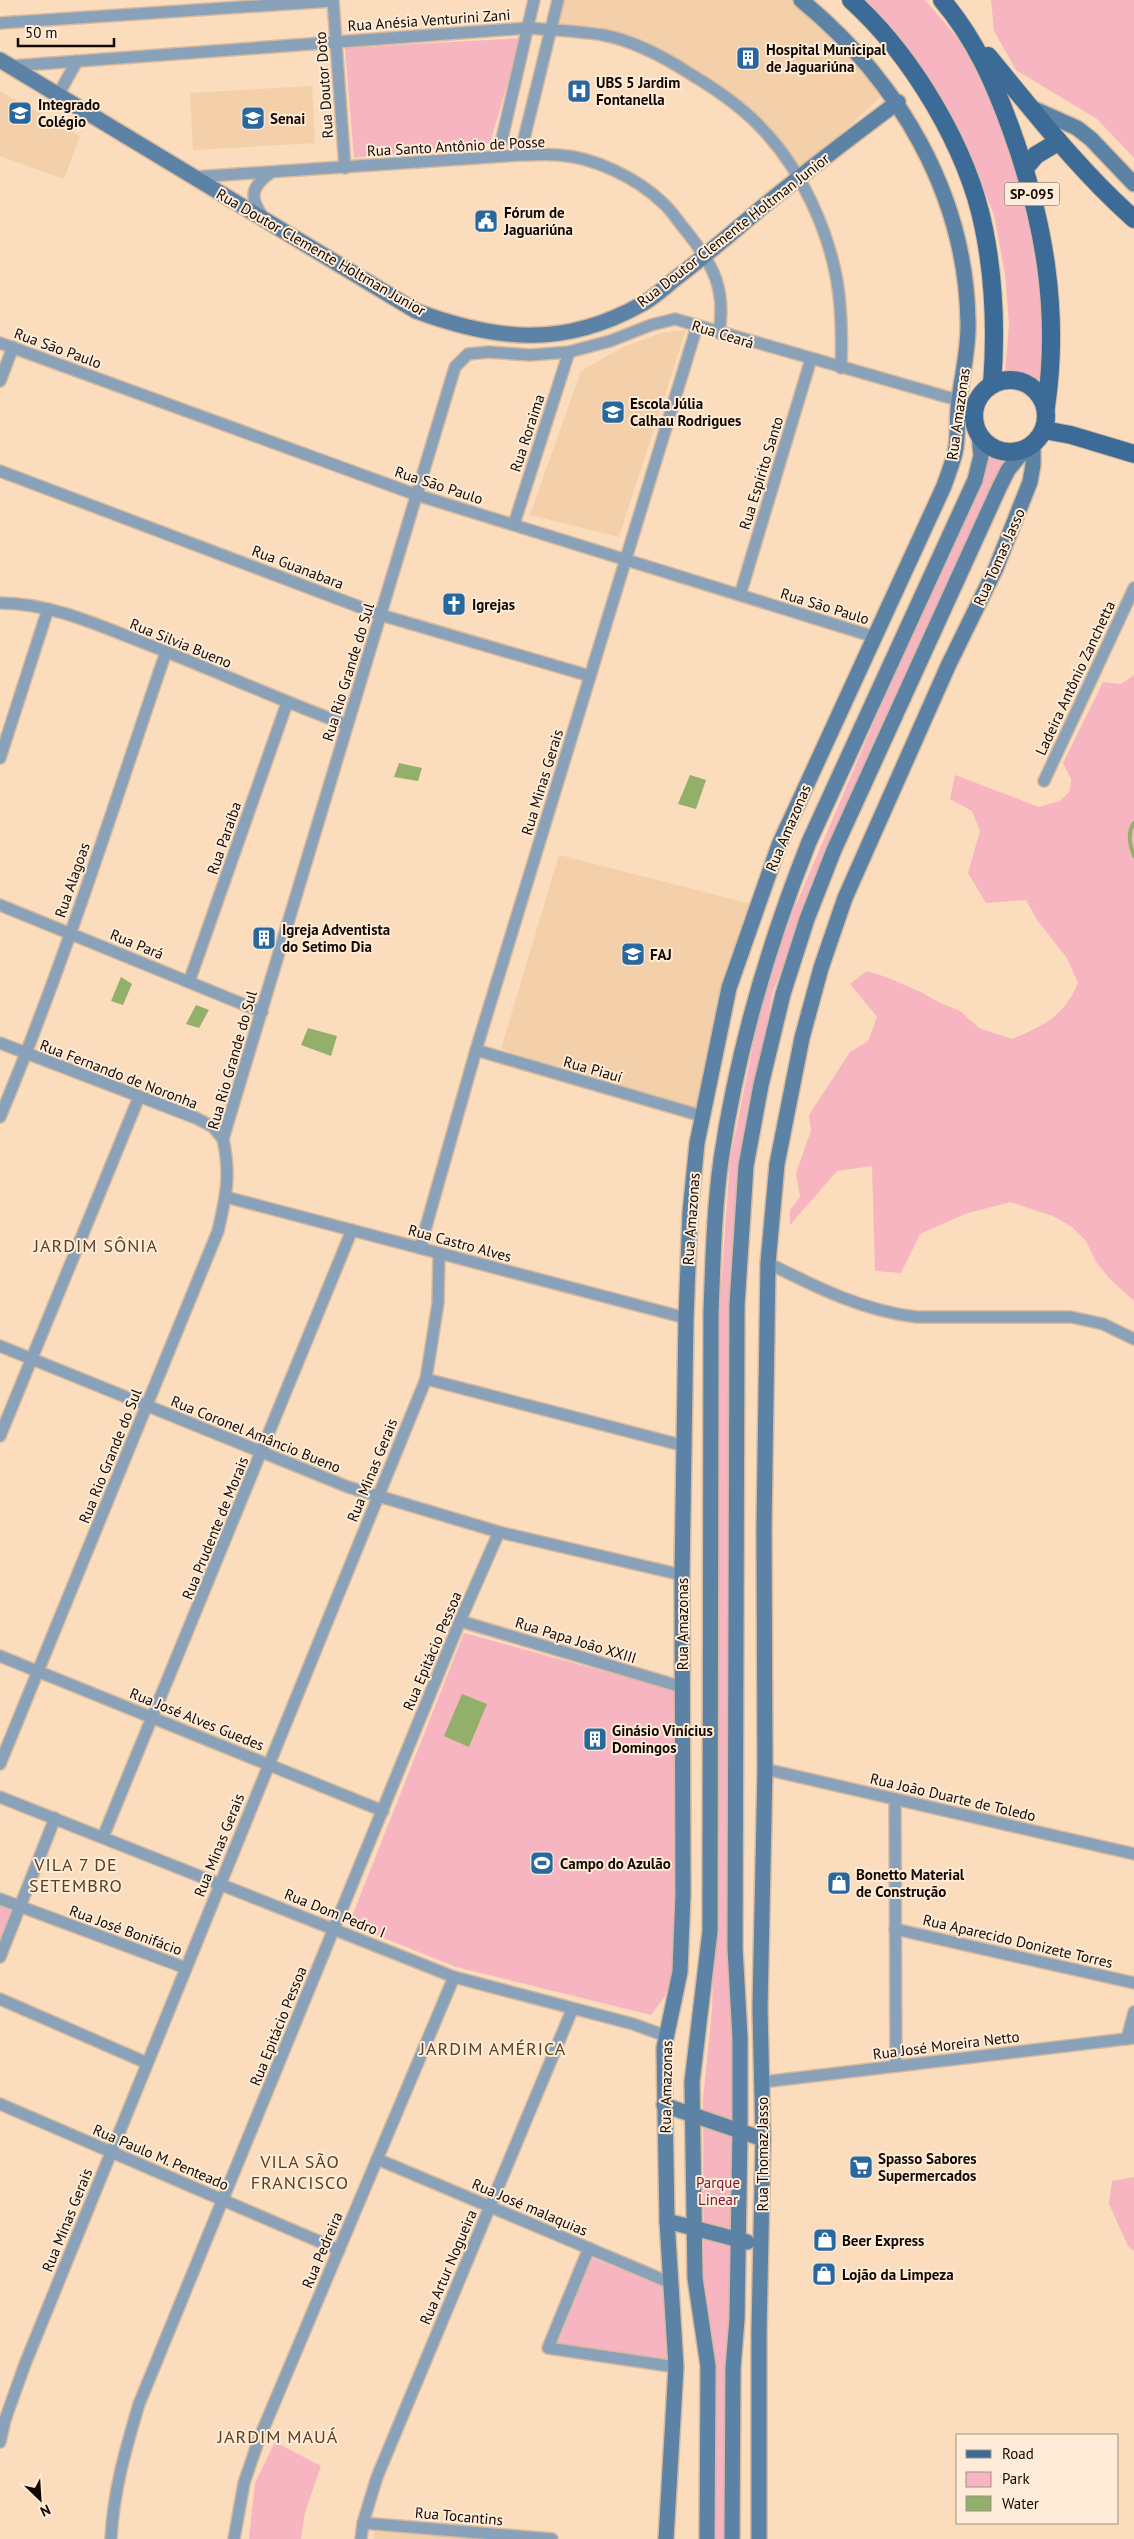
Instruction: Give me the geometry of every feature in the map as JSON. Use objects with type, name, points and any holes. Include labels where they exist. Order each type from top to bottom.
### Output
[{"type":"main road","points":[[851,0],[877,24],[908,63],[941,117],[963,162],[985,237],[990,281],[994,359],[992,384]]},
{"type":"main road","name":"SP-095","points":[[942,0],[1058,142],[1098,187],[1134,219]]},
{"type":"main road","name":"SP-095","points":[[956,17],[987,66],[1025,168],[1042,229],[1049,277],[1052,339],[1051,374],[1046,420],[1034,441]]},
{"type":"main road","points":[[1025,168],[1036,155],[1058,142]]},
{"type":"main road","points":[[1046,407],[1032,387],[1021,381],[1004,380],[992,384],[967,404],[979,435],[988,445],[1002,451],[1014,452],[1034,441],[1071,435],[1134,454]]},
{"type":"street","points":[[498,156],[534,0]]},
{"type":"street","points":[[520,155],[558,0]]},
{"type":"street","name":"Rua Amazonas","points":[[666,2539],[676,2367],[667,2221],[664,2105],[666,2036],[680,1972],[683,1894],[682,1576],[686,1318],[690,1213],[697,1143],[729,988],[751,919],[779,845],[944,486],[967,404],[968,322],[964,278],[953,224],[938,179],[898,102],[860,55],[827,21],[801,0]]},
{"type":"street","name":"Rua Anésia Venturini Zani","points":[[0,23],[333,1]]},
{"type":"street","name":"Rua Doutor Doto","points":[[333,1],[345,168]]},
{"type":"street","name":"Rua Anésia Venturini Zani","points":[[5,63],[77,61],[528,28],[604,36],[662,56],[722,93],[744,112],[767,133],[798,177],[824,233],[837,281],[842,328],[841,368]]},
{"type":"street","points":[[58,95],[77,61]]},
{"type":"street","name":"Rua Doutor Clemente Holtman Junior","points":[[5,63],[416,310],[453,324],[486,332],[524,336],[568,332],[605,322],[644,304],[706,256],[798,177],[898,102]]},
{"type":"street","points":[[1030,107],[1084,134],[1134,184]]},
{"type":"street","name":"Rua Santo Antônio de Posse","points":[[194,177],[520,155],[560,155],[601,165],[635,180],[664,204],[706,256],[718,282],[723,309],[719,333]]},
{"type":"street","points":[[266,221],[255,205],[254,193],[258,182],[270,173]]},
{"type":"street","name":"Rua Ceará","points":[[468,354],[489,352],[530,355],[569,352],[610,341],[651,325],[675,319],[967,404]]},
{"type":"street","name":"Rua Minas Gerais","points":[[420,1248],[476,1050],[697,326]]},
{"type":"street","name":"Rua São Paulo","points":[[0,342],[417,495],[875,637]]},
{"type":"street","points":[[0,381],[13,347]]},
{"type":"street","name":"Rua Roraima","points":[[514,524],[569,352]]},
{"type":"street","name":"Rua Rio Grande do Sul","points":[[0,1764],[218,1231],[226,1197],[229,1163],[224,1139],[455,367],[468,354]]},
{"type":"street","name":"Rua Espírito Santo","points":[[740,595],[811,359]]},
{"type":"street","points":[[707,2539],[708,2366],[695,2278],[692,2082],[710,1931],[713,1241],[721,1161],[743,1049],[762,972],[784,903],[809,842],[975,480],[981,456],[979,435]]},
{"type":"street","points":[[732,2539],[732,2368],[737,2319],[740,2131],[740,2037],[735,1948],[737,1315],[746,1166],[761,1084],[777,1021],[807,919],[834,850],[998,488],[1008,470],[1034,441]]},
{"type":"street","name":"Rua Tomas Jasso","points":[[768,1263],[777,1164],[790,1091],[820,968],[845,898],[948,666],[996,568],[1025,498],[1033,465],[1034,441]]},
{"type":"street","name":"Rua Guanabara","points":[[0,471],[381,615],[590,676]]},
{"type":"street","name":"Ladeira Antônio Zanchetta","points":[[1044,781],[1134,588]]},
{"type":"street","name":"Rua Silvia Bueno","points":[[0,603],[18,603],[48,609],[90,622],[287,703],[347,725]]},
{"type":"street","points":[[0,758],[48,609]]},
{"type":"street","name":"Rua Alagoas","points":[[0,1117],[26,1055],[166,652]]},
{"type":"street","name":"Rua Paraíba","points":[[190,982],[287,703]]},
{"type":"street","name":"Rua Pará","points":[[0,905],[262,1012]]},
{"type":"street","name":"Rua Fernando de Noronha","points":[[0,1044],[196,1118],[213,1127],[224,1139]]},
{"type":"street","name":"Rua Piauí","points":[[476,1050],[702,1116]]},
{"type":"street","points":[[0,1436],[139,1097]]},
{"type":"street","name":"Rua Castro Alves","points":[[226,1197],[686,1318]]},
{"type":"street","name":"Rua Prudente de Morais","points":[[103,1837],[352,1230]]},
{"type":"street","name":"Rua Minas Gerais","points":[[0,2442],[5,2420],[25,2364],[426,1380],[438,1304],[440,1254]]},
{"type":"street","points":[[768,1263],[830,1294],[894,1315],[917,1317],[1071,1317],[1103,1324],[1134,1339]]},
{"type":"street","name":"Rua Thomaz Jasso","points":[[759,2539],[759,2332],[763,2139],[760,2008],[765,1769],[764,1528],[768,1263]]},
{"type":"street","name":"Rua Coronel Amâncio Bueno","points":[[0,1346],[348,1487],[499,1532],[682,1576]]},
{"type":"street","points":[[426,1380],[685,1446]]},
{"type":"street","name":"Rua Epitácio Pessoa","points":[[111,2539],[112,2519],[121,2462],[139,2404],[460,1621],[499,1532]]},
{"type":"street","name":"Rua Papa João XXIII","points":[[460,1621],[682,1687]]},
{"type":"street","name":"Rua José Alves Guedes","points":[[0,1656],[382,1811]]},
{"type":"street","name":"Rua João Duarte de Toledo","points":[[765,1769],[1134,1854]]},
{"type":"street","name":"Rua Dom Pedro I","points":[[0,1797],[335,1928],[454,1977],[572,2010],[633,2024],[666,2036]]},
{"type":"street","points":[[895,1799],[896,2066]]},
{"type":"street","points":[[0,1957],[55,1818]]},
{"type":"street","name":"Rua José Bonifácio","points":[[0,1899],[186,1968]]},
{"type":"street","name":"Rua Aparecido Donizete Torres","points":[[896,1929],[1134,1983]]},
{"type":"street","name":"Rua Pedreira","points":[[234,2539],[244,2484],[259,2439],[454,1977]]},
{"type":"street","points":[[0,1999],[147,2063]]},
{"type":"street","name":"Rua Artur Nogueira","points":[[361,2539],[363,2523],[377,2477],[572,2010]]},
{"type":"street","points":[[1130,2038],[1134,2012]]},
{"type":"street","name":"Rua José Moreira Netto","points":[[762,2082],[1130,2038]]},
{"type":"street","name":"Rua Paulo M. Penteado","points":[[0,2104],[338,2250]]},
{"type":"street","points":[[664,2105],[763,2139]]},
{"type":"street","name":"Rua José malaquias","points":[[377,2159],[670,2283]]},
{"type":"street","points":[[667,2221],[762,2246]]},
{"type":"street","points":[[589,2248],[548,2348],[676,2367]]},
{"type":"street","name":"Rua Tocantins","points":[[363,2523],[552,2539]]},
{"type":"shaded area","points":[[560,0],[799,0],[884,93],[798,176],[769,132],[662,54],[553,28]]},
{"type":"shaded area","name":"Senai","points":[[312,86],[315,143],[193,150],[190,93]]},
{"type":"shaded area","name":"Integrado Colégio","points":[[0,91],[80,136],[64,179],[0,156]]},
{"type":"shaded area","name":"Escola Júlia Calhau Rodrigues","points":[[686,330],[619,537],[530,515],[581,371],[623,347],[661,333]]},
{"type":"shaded area","name":"FAJ","points":[[559,855],[751,904],[701,1114],[501,1049]]},
{"type":"shaded area","points":[[374,2531],[515,2539],[374,2539]]},
{"type":"green space","points":[[863,0],[925,0],[970,52],[1012,153],[1034,232],[1046,300],[1044,385],[1027,373],[1005,372],[1009,325],[1005,274],[994,215],[967,147],[934,86],[893,33]]},
{"type":"green space","points":[[991,0],[1134,0],[1134,158],[1097,119],[1016,70],[994,31]]},
{"type":"green space","points":[[521,38],[490,143],[354,158],[345,48]]},
{"type":"green space","name":"Parque Linear","points":[[989,453],[1014,457],[877,743],[773,991],[744,1155],[731,2007],[733,2138],[728,2539],[714,2539],[704,2301],[703,2100],[712,2009],[719,1809],[716,1360],[730,1160],[765,985],[792,914]]},
{"type":"green space","points":[[1134,675],[1134,1301],[1109,1278],[1096,1262],[1086,1241],[1072,1227],[1053,1216],[1010,1202],[965,1214],[920,1234],[901,1273],[875,1271],[872,1166],[837,1171],[790,1225],[790,1210],[800,1197],[796,1173],[811,1131],[809,1115],[850,1052],[868,1041],[877,1017],[850,984],[867,971],[886,977],[960,1011],[979,1028],[1012,1039],[1043,1024],[1059,1012],[1078,983],[1067,958],[1037,920],[1026,900],[986,903],[968,873],[980,831],[972,811],[950,799],[955,775],[1039,807],[1060,801],[1070,791],[1071,779],[1063,763],[1103,682],[1121,684]]},
{"type":"green space","points":[[464,1633],[676,1691],[674,1972],[665,1996],[651,2015],[456,1967],[349,1924]]},
{"type":"green space","points":[[0,1905],[15,1911],[0,1950]]},
{"type":"green space","points":[[1134,2177],[1134,2251],[1128,2246],[1109,2204],[1112,2181]]},
{"type":"green space","points":[[592,2258],[666,2287],[669,2361],[557,2345]]},
{"type":"green space","points":[[275,2442],[321,2466],[305,2512],[301,2539],[249,2539],[255,2483]]},
{"type":"water","points":[[399,763],[422,768],[418,781],[394,777]]},
{"type":"water","points":[[690,775],[706,780],[696,809],[678,804]]},
{"type":"water","points":[[121,977],[132,984],[123,1005],[111,1001]]},
{"type":"water","points":[[196,1005],[209,1010],[199,1028],[186,1024]]},
{"type":"water","points":[[308,1028],[337,1036],[331,1056],[301,1045]]},
{"type":"water","points":[[462,1694],[487,1704],[469,1747],[444,1736]]},
{"type":"waterway","points":[[1134,823],[1130,831],[1130,844],[1134,856]]},
{"type":"place","name":"Hospital Municipal de Jaguariúna","points":[[748,58]]},
{"type":"place","name":"UBS 5 Jardim Fontanella","points":[[579,91]]},
{"type":"place","name":"Integrado Colégio","points":[[20,113]]},
{"type":"place","name":"Senai","points":[[253,118]]},
{"type":"place","name":"Fórum de Jaguariúna","points":[[486,221]]},
{"type":"place","name":"Escola Júlia Calhau Rodrigues","points":[[613,412]]},
{"type":"place","name":"Igrejas","points":[[454,604]]},
{"type":"place","name":"Igreja Adventista do Setimo Dia","points":[[264,938]]},
{"type":"place","name":"FAJ","points":[[633,954]]},
{"type":"place","name":"Ginásio Vinícius Domingos","points":[[595,1739]]},
{"type":"place","name":"Campo do Azulão","points":[[542,1863]]},
{"type":"place","name":"Bonetto Material de Construção","points":[[839,1883]]},
{"type":"place","name":"Spasso Sabores Supermercados","points":[[861,2167]]},
{"type":"place","name":"Beer Express","points":[[825,2240]]},
{"type":"place","name":"Lojão da Limpeza","points":[[824,2274]]},
{"type":"district","name":"JARDIM SÔNIA","points":[[96,1245]]},
{"type":"district","name":"VILA 7 DE SETEMBRO","points":[[76,1874]]},
{"type":"district","name":"JARDIM AMÉRICA","points":[[493,2048]]},
{"type":"district","name":"VILA SÃO FRANCISCO","points":[[300,2171]]},
{"type":"district","name":"JARDIM MAUÁ","points":[[278,2436]]}]
